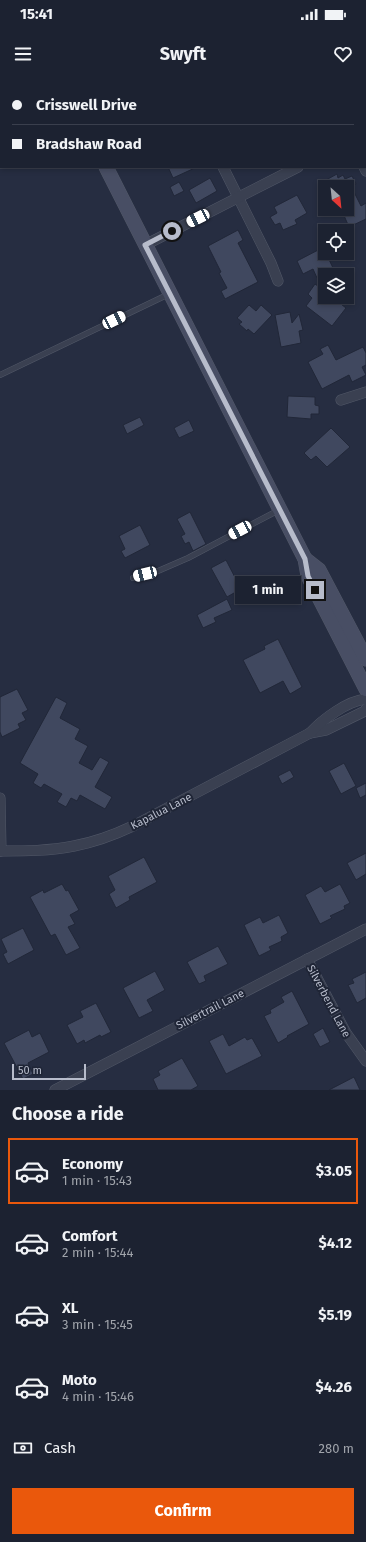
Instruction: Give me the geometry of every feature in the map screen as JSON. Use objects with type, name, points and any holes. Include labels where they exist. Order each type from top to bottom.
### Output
[{"type":"main road","points":[[106,168],[305,559],[308,576],[366,688]]},
{"type":"main road","points":[[305,559],[319,570],[366,659]]},
{"type":"street","points":[[224,168],[271,262],[278,281]]},
{"type":"street","points":[[145,245],[296,168]]},
{"type":"street","points":[[341,400],[366,392]]},
{"type":"street","name":"Kapalua Lane","points":[[310,733],[319,723],[336,712],[358,700],[366,700]]},
{"type":"street","name":"Kapalua Lane","points":[[0,851],[46,850],[73,846],[108,837],[133,826],[310,733],[326,730],[365,711],[366,709]]},
{"type":"street","points":[[0,798],[0,851]]},
{"type":"street","name":"Silvertrail Lane","points":[[55,1090],[366,929]]},
{"type":"street","name":"Silverbend Lane","points":[[307,959],[346,1033],[366,1061]]},
{"type":"lane","points":[[0,375],[170,294]]},
{"type":"lane","points":[[133,578],[158,571],[188,558],[280,510]]},
{"type":"building","points":[[168,168],[195,168],[173,178]]},
{"type":"building","points":[[337,174],[338,178],[343,175],[345,179],[352,176],[354,180],[326,180]]},
{"type":"building","points":[[210,178],[217,191],[196,203],[189,190]]},
{"type":"building","points":[[179,182],[184,191],[174,196],[170,187]]},
{"type":"building","points":[[354,192],[361,206],[366,203],[366,219],[354,225],[348,224],[344,216],[354,216]]},
{"type":"building","points":[[297,195],[307,213],[295,220],[297,224],[283,230],[280,223],[275,225],[270,217],[277,213],[274,207]]},
{"type":"building","points":[[238,230],[243,240],[238,243],[258,282],[225,299],[221,291],[227,288],[208,246]]},
{"type":"building","points":[[318,250],[318,260],[329,260],[333,268],[318,268],[317,278],[313,269],[303,274],[297,261]]},
{"type":"building","points":[[315,284],[318,286],[318,304],[341,304],[346,308],[332,326],[306,306],[312,298],[308,294]]},
{"type":"building","points":[[249,305],[256,311],[261,305],[272,315],[254,334],[248,329],[247,331],[239,324],[242,322],[237,318]]},
{"type":"building","points":[[290,312],[292,323],[299,314],[303,330],[299,331],[301,343],[281,347],[275,315]]},
{"type":"building","points":[[328,345],[336,360],[363,347],[366,353],[366,365],[362,367],[366,375],[352,382],[349,375],[322,389],[308,362],[323,354],[320,349]]},
{"type":"building","points":[[288,396],[315,397],[315,405],[319,406],[319,414],[311,414],[311,419],[287,417]]},
{"type":"building","points":[[140,417],[144,425],[127,434],[123,425]]},
{"type":"building","points":[[189,420],[194,431],[179,438],[174,428]]},
{"type":"building","points":[[331,428],[350,447],[327,467],[316,456],[311,460],[304,453]]},
{"type":"building","points":[[190,512],[206,544],[193,551],[189,542],[185,544],[181,536],[185,534],[177,519]]},
{"type":"building","points":[[140,525],[150,545],[125,558],[121,551],[125,549],[119,536]]},
{"type":"building","points":[[226,560],[241,589],[227,597],[211,568]]},
{"type":"building","points":[[227,599],[232,610],[214,618],[216,622],[203,628],[197,615]]},
{"type":"building","points":[[278,639],[302,687],[290,694],[283,681],[260,693],[243,660],[265,649],[264,646]]},
{"type":"building","points":[[17,689],[28,710],[22,713],[26,720],[18,724],[20,728],[2,737],[0,732],[0,697]]},
{"type":"building","points":[[56,697],[67,703],[60,718],[80,729],[75,739],[88,746],[79,763],[92,770],[100,757],[109,762],[95,787],[112,797],[105,809],[80,795],[77,801],[71,798],[66,807],[57,802],[62,794],[44,784],[41,788],[33,783],[38,774],[20,763]]},
{"type":"building","points":[[344,763],[356,786],[341,794],[329,771]]},
{"type":"building","points":[[290,770],[294,777],[282,784],[278,776]]},
{"type":"building","points":[[366,783],[366,795],[360,798],[356,788]]},
{"type":"building","points":[[366,853],[366,874],[356,880],[347,863]]},
{"type":"building","points":[[144,857],[157,882],[129,897],[130,900],[116,908],[109,894],[115,890],[108,876]]},
{"type":"building","points":[[62,884],[66,891],[68,890],[79,910],[70,915],[75,924],[68,927],[80,948],[66,955],[55,934],[51,936],[30,897],[43,890],[44,893]]},
{"type":"building","points":[[340,884],[350,903],[344,906],[345,909],[330,916],[332,918],[320,924],[305,895],[321,886],[325,892]]},
{"type":"building","points":[[279,915],[288,933],[281,937],[282,941],[269,947],[271,950],[259,956],[244,925],[260,917],[263,923]]},
{"type":"building","points":[[23,928],[34,950],[8,964],[3,954],[7,952],[1,939]]},
{"type":"building","points":[[218,946],[228,964],[204,976],[206,981],[199,984],[187,962]]},
{"type":"building","points":[[155,971],[165,990],[147,1000],[153,1011],[139,1018],[123,988]]},
{"type":"building","points":[[366,972],[366,998],[357,1003],[348,985],[354,983],[352,979]]},
{"type":"building","points":[[292,991],[309,1024],[287,1036],[288,1037],[278,1043],[264,1016],[271,1013],[270,1010],[284,1002],[281,997]]},
{"type":"building","points":[[96,1003],[111,1032],[101,1037],[100,1035],[85,1043],[84,1040],[77,1044],[67,1025],[83,1017],[80,1011]]},
{"type":"building","points":[[323,1028],[330,1042],[320,1047],[313,1034]]},
{"type":"building","points":[[29,1030],[32,1037],[40,1033],[49,1052],[28,1063],[33,1074],[23,1079],[4,1043]]},
{"type":"building","points":[[223,1034],[229,1046],[245,1037],[247,1040],[252,1038],[262,1056],[226,1074],[209,1041]]},
{"type":"building","points":[[182,1058],[198,1086],[191,1090],[158,1090],[153,1079],[160,1075],[158,1071]]},
{"type":"building","points":[[354,1077],[360,1090],[329,1090]]},
{"type":"route","points":[[172,231],[145,245],[305,559],[308,576],[315,590]]}]
